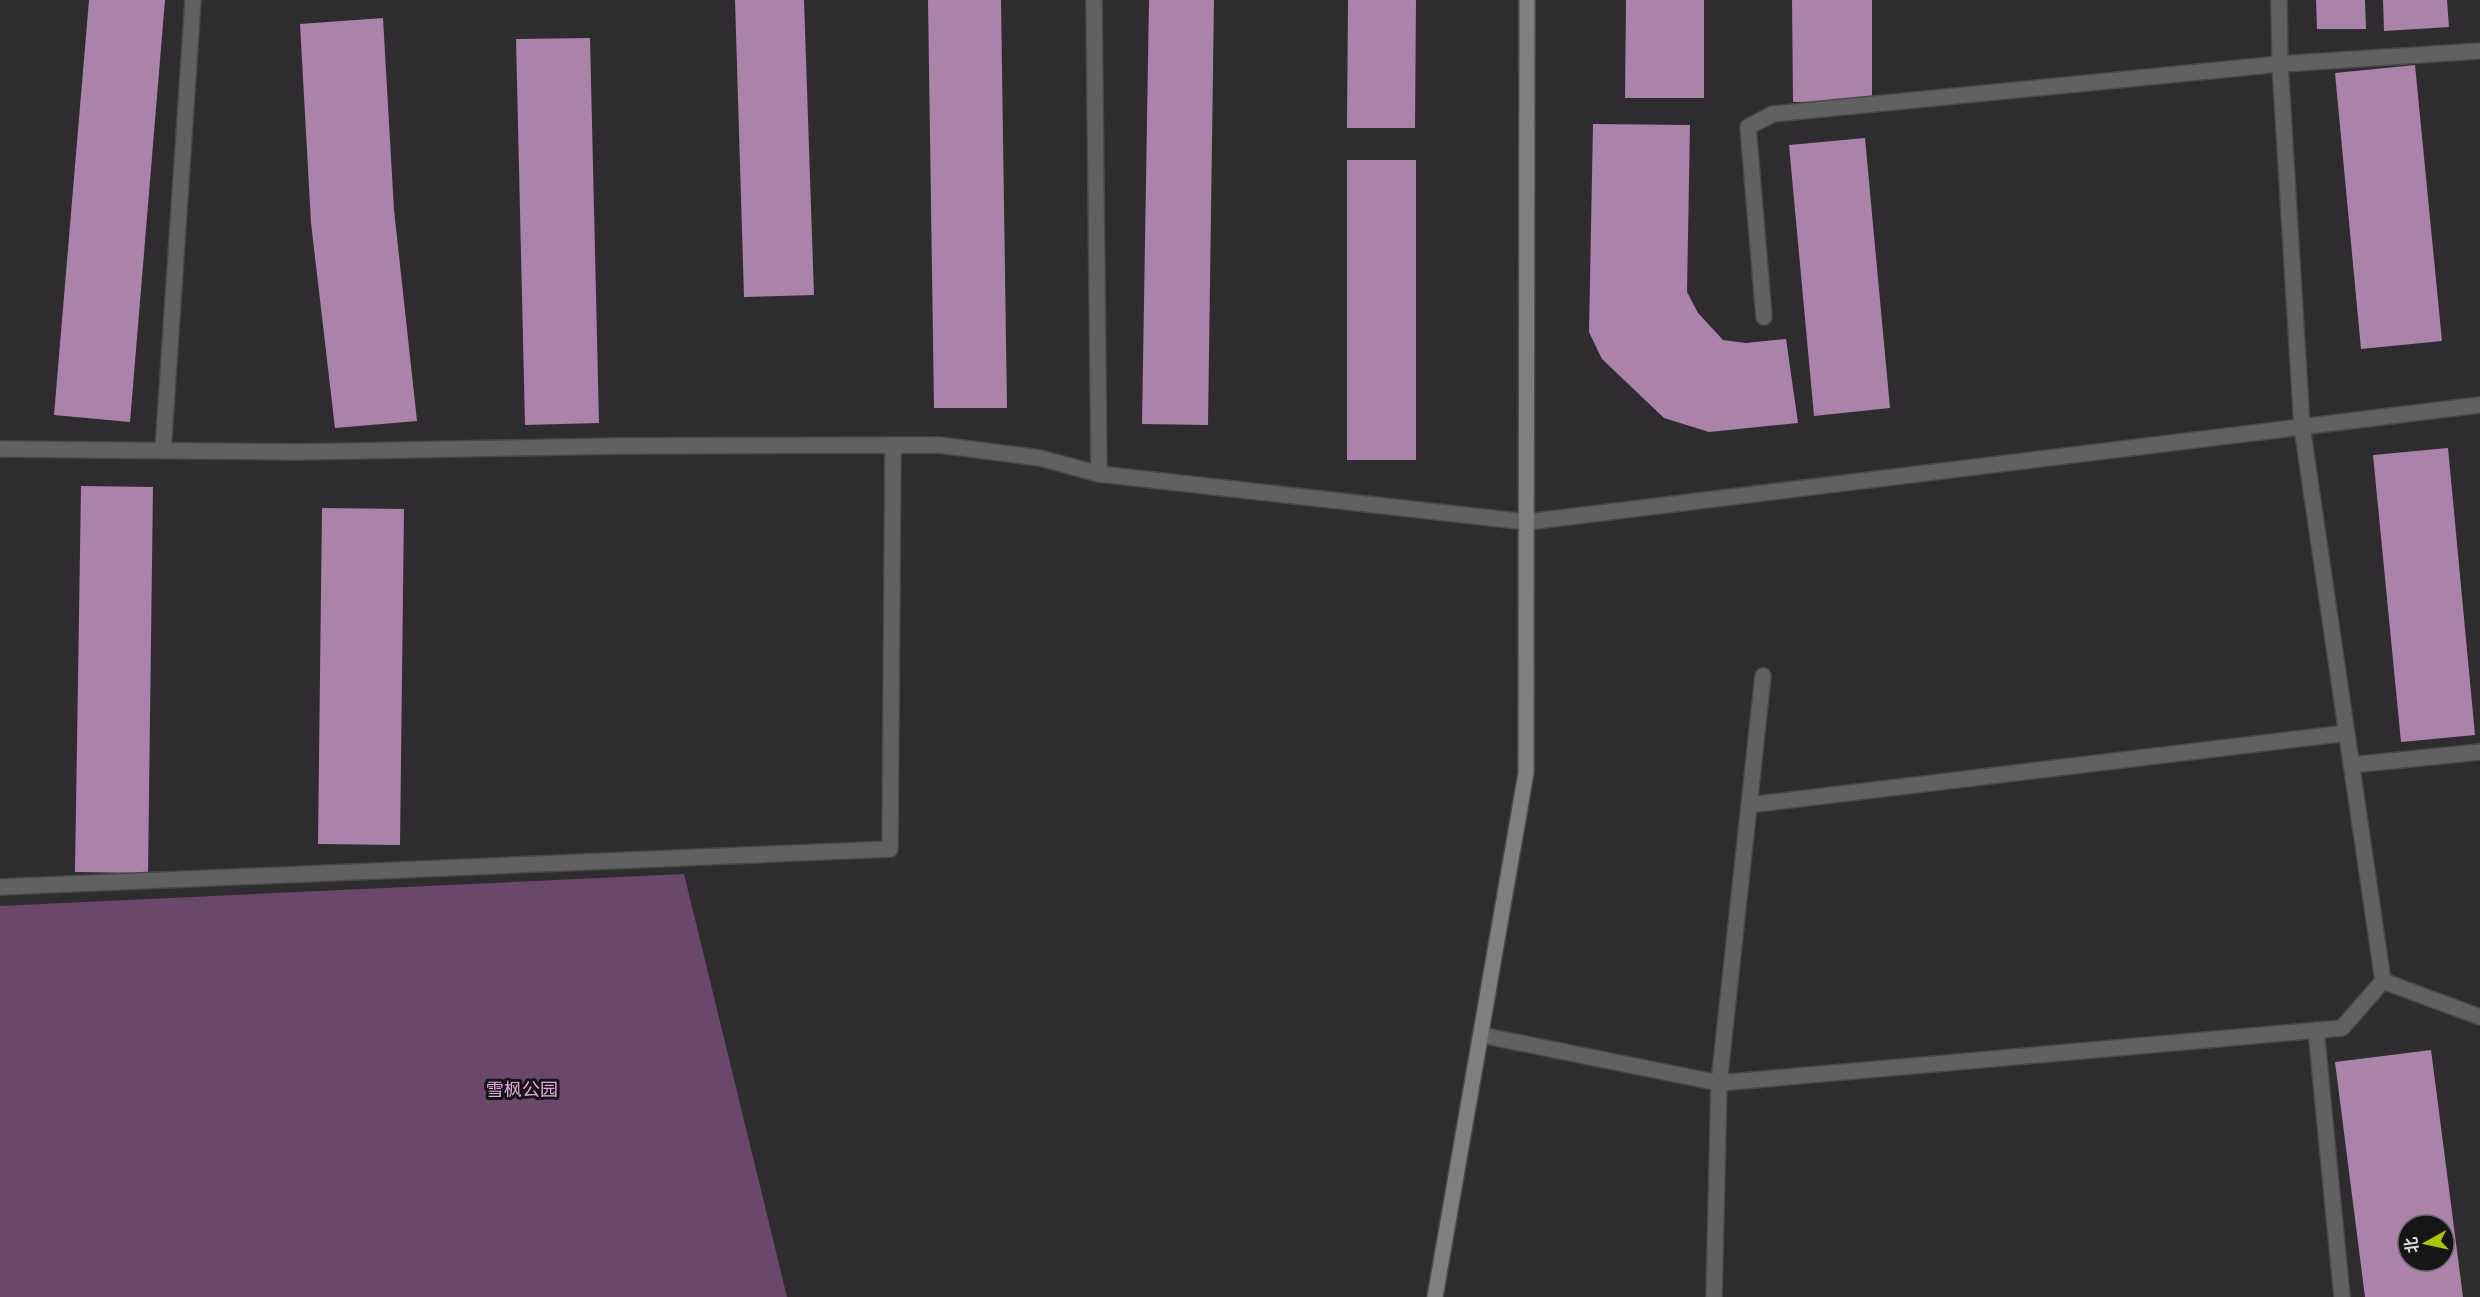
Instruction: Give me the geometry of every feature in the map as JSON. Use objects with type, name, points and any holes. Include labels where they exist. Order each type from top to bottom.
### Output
[{"type":"street","points":[[163,451],[193,0]]},
{"type":"street","points":[[1094,0],[1099,474]]},
{"type":"street","points":[[1435,1297],[1526,773],[1527,0]]},
{"type":"street","points":[[1481,1035],[1719,1083],[2342,1028],[2383,981],[2302,427],[2280,64],[2279,0]]},
{"type":"street","points":[[1764,317],[1748,127],[1773,114],[2280,64],[2480,51]]},
{"type":"street","points":[[0,449],[297,453],[618,446],[939,445],[1040,458],[1099,474],[1527,522],[2480,405]]},
{"type":"street","points":[[0,886],[890,849],[892,445]]},
{"type":"street","points":[[1714,1297],[1719,1083],[1763,676]]},
{"type":"street","points":[[1749,805],[2347,734]]},
{"type":"street","points":[[2351,765],[2480,752]]},
{"type":"street","points":[[2383,981],[2480,1017]]},
{"type":"street","points":[[2316,1030],[2343,1297]]},
{"type":"green space","name":"雪枫公园","points":[[684,874],[787,1297],[0,1297],[0,906]]},
{"type":"building","points":[[89,0],[165,0],[130,422],[54,415]]},
{"type":"building","points":[[735,0],[804,0],[814,295],[744,297]]},
{"type":"building","points":[[928,0],[1001,0],[1007,408],[934,408]]},
{"type":"building","points":[[1149,0],[1214,0],[1208,425],[1142,424]]},
{"type":"building","points":[[1348,0],[1416,0],[1415,128],[1347,128]]},
{"type":"building","points":[[1626,0],[1704,0],[1704,98],[1625,98]]},
{"type":"building","points":[[1792,0],[1872,0],[1872,101],[1793,102]]},
{"type":"building","points":[[2316,0],[2365,0],[2366,29],[2317,29]]},
{"type":"building","points":[[2383,0],[2447,0],[2449,27],[2384,31]]},
{"type":"building","points":[[383,18],[394,210],[417,421],[335,428],[311,223],[300,24]]},
{"type":"building","points":[[590,38],[599,423],[525,425],[516,39]]},
{"type":"building","points":[[2415,65],[2442,341],[2361,349],[2335,73]]},
{"type":"building","points":[[1593,124],[1690,125],[1687,292],[1698,313],[1723,340],[1746,343],[1786,339],[1798,423],[1709,432],[1664,418],[1602,359],[1589,332]]},
{"type":"building","points":[[1865,138],[1890,408],[1814,416],[1789,145]]},
{"type":"building","points":[[1347,160],[1416,160],[1416,460],[1347,460]]},
{"type":"building","points":[[2448,448],[2475,735],[2401,742],[2373,455]]},
{"type":"building","points":[[81,486],[153,487],[148,873],[75,872]]},
{"type":"building","points":[[322,508],[404,509],[400,845],[318,844]]},
{"type":"building","points":[[2431,1050],[2452,1213],[2396,1213],[2396,1273],[2456,1273],[2456,1243],[2463,1297],[2365,1297],[2335,1062]]}]
